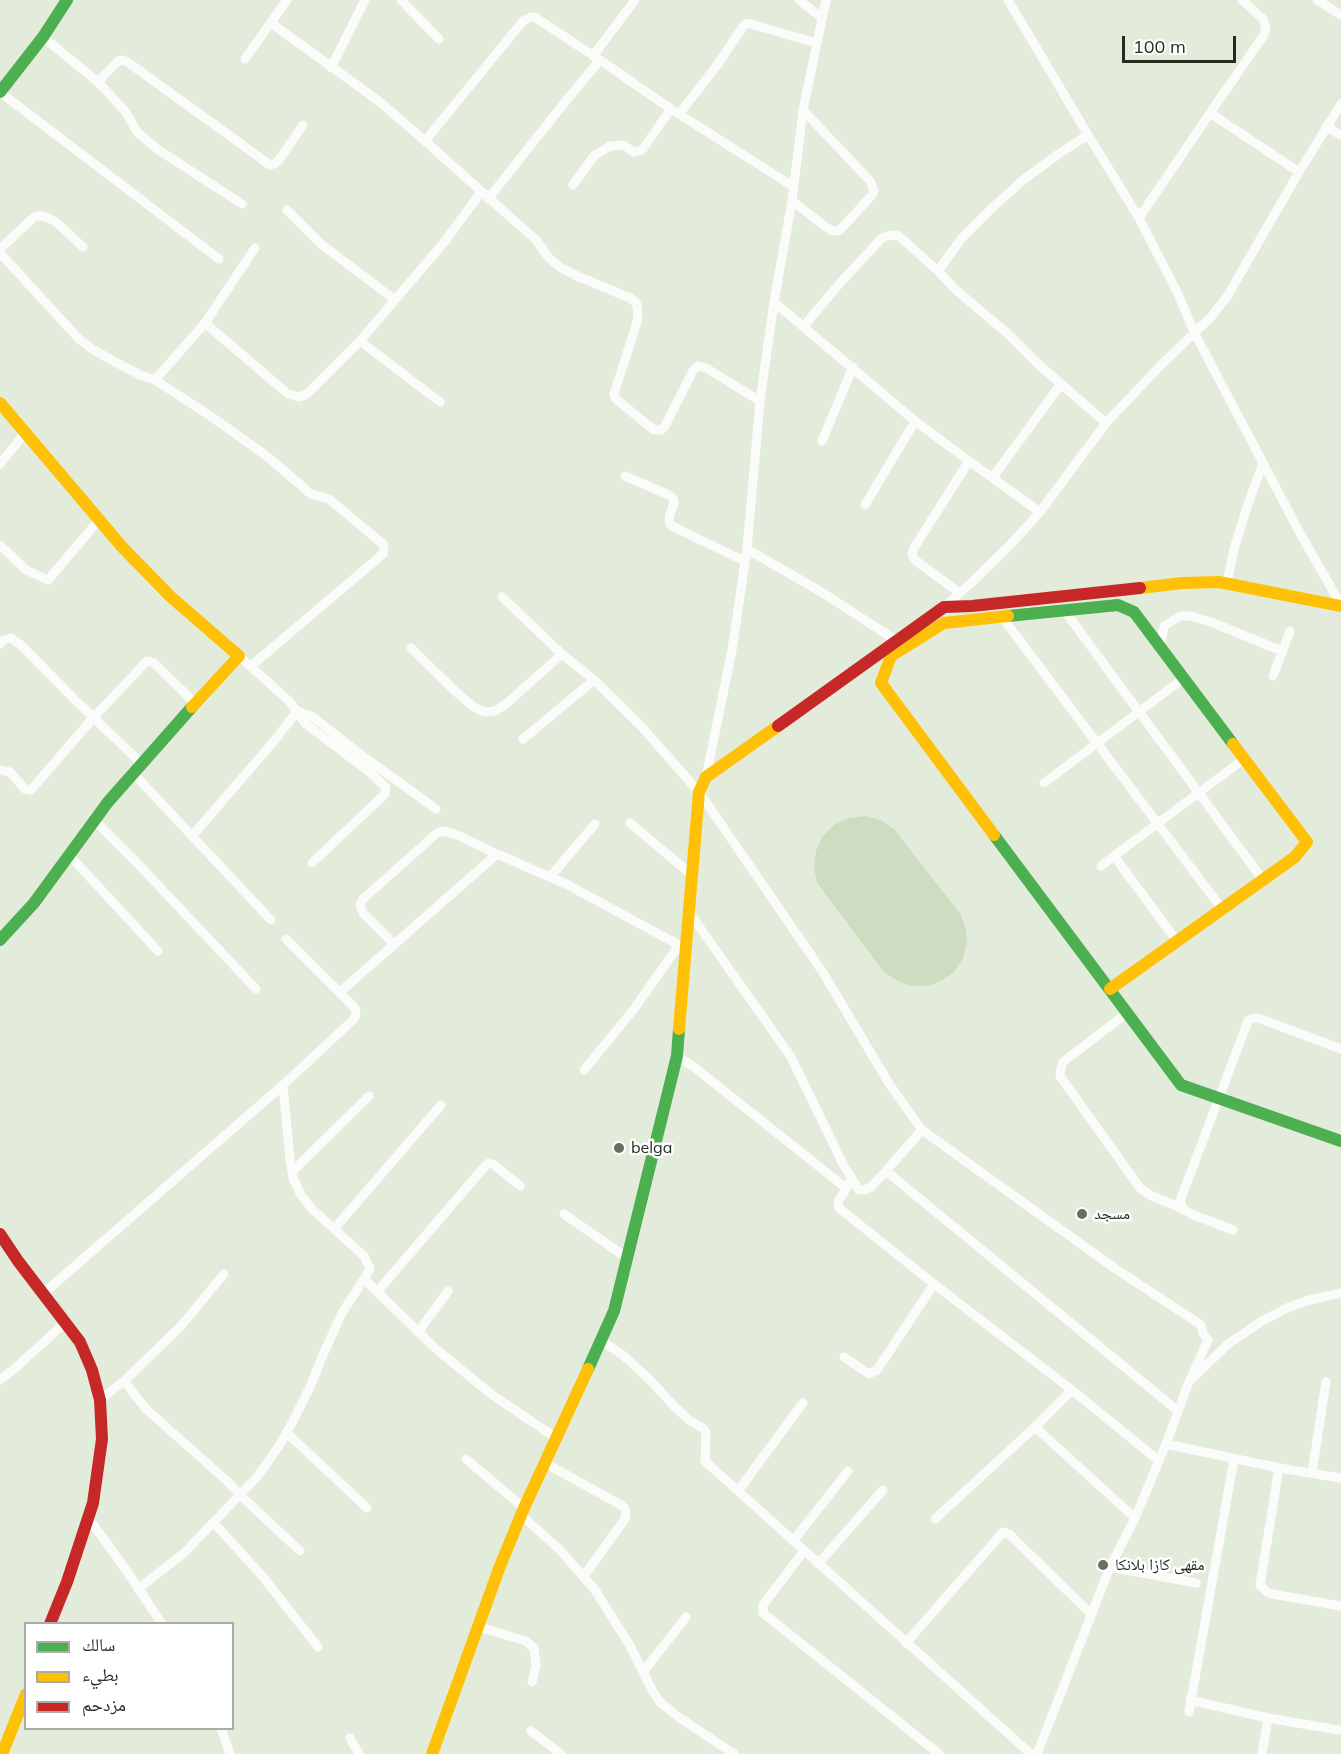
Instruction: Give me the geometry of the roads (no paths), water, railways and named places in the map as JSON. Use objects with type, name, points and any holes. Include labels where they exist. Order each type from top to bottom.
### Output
[{"type":"street","points":[[67,0],[43,37],[0,92],[219,259]]},
{"type":"street","points":[[245,59],[287,0]]},
{"type":"street","points":[[331,68],[365,0]]},
{"type":"street","points":[[401,0],[439,39]]},
{"type":"street","points":[[205,322],[288,394],[299,398],[307,394],[360,341],[557,111],[597,58],[635,0]]},
{"type":"street","points":[[799,0],[822,18]]},
{"type":"street","points":[[432,1754],[522,1512],[614,1311],[676,1056],[682,945],[689,912],[699,792],[706,777],[732,651],[747,549],[760,401],[774,302],[792,201],[803,110],[826,0]]},
{"type":"street","points":[[1008,0],[1139,218],[1178,294],[1195,334],[1341,605]]},
{"type":"street","points":[[1139,218],[1264,35],[1266,29],[1263,19],[1242,0]]},
{"type":"street","points":[[1317,0],[1341,15]]},
{"type":"street","points":[[425,141],[523,21],[527,17],[536,18],[675,112],[794,187]]},
{"type":"street","points":[[271,22],[380,102],[536,240],[550,259],[560,267],[632,299],[637,304],[638,319],[614,394],[616,399],[654,430],[661,430],[665,426],[694,369],[698,366],[706,368],[760,401]]},
{"type":"street","points":[[573,185],[594,156],[610,146],[623,145],[634,152],[642,150],[718,64],[747,23],[817,43]]},
{"type":"street","points":[[43,37],[98,82],[126,112],[137,132],[157,149],[242,204]]},
{"type":"street","points":[[98,82],[115,63],[123,60],[270,165],[274,165],[279,160],[303,124]]},
{"type":"street","points":[[706,777],[944,608],[1009,546],[1040,512],[1106,423],[1160,366],[1195,334],[1228,295],[1341,104]]},
{"type":"street","points":[[792,201],[830,230],[837,231],[874,191],[870,181],[803,110]]},
{"type":"street","points":[[1210,113],[1299,172]]},
{"type":"street","points":[[1326,127],[1341,135]]},
{"type":"street","points":[[938,271],[962,238],[989,210],[1023,180],[1088,135]]},
{"type":"street","points":[[286,210],[321,244],[395,300]]},
{"type":"street","points":[[83,247],[56,222],[39,216],[34,217],[0,251],[79,339],[92,349],[154,380],[209,415],[268,457],[311,494],[329,499],[384,544],[383,554],[251,666]]},
{"type":"street","points":[[804,326],[882,238],[899,236],[956,290],[1106,423]]},
{"type":"street","points":[[154,380],[205,322],[255,248]]},
{"type":"street","points":[[774,302],[915,421],[1040,512]]},
{"type":"street","points":[[360,341],[440,402]]},
{"type":"street","points":[[822,441],[853,367]]},
{"type":"street","points":[[993,477],[1061,384]]},
{"type":"street","points":[[0,404],[123,548],[171,597],[289,701],[306,724],[372,774],[386,788],[385,794],[312,863]]},
{"type":"street","points":[[865,505],[915,421]]},
{"type":"street","points":[[0,464],[26,433]]},
{"type":"street","points":[[960,593],[915,561],[912,553],[969,461]]},
{"type":"street","points":[[1227,583],[1234,549],[1263,463]]},
{"type":"street","points":[[625,476],[673,498],[674,503],[669,522],[672,526],[744,561]]},
{"type":"street","points":[[0,545],[26,570],[48,580],[99,520]]},
{"type":"street","points":[[747,549],[823,593],[897,640]]},
{"type":"street","points":[[944,608],[1182,584],[1227,583],[1341,605]]},
{"type":"street","points":[[502,597],[641,726],[699,792],[822,971],[890,1085],[922,1130],[1116,1269],[1201,1325],[1203,1333],[1209,1340],[1189,1382],[1159,1461],[1110,1567],[1037,1754]]},
{"type":"street","points":[[1110,989],[1295,857],[1307,842],[1134,612],[1118,605],[944,623],[891,656],[881,683],[1181,1085],[1341,1141]]},
{"type":"street","points":[[1064,610],[1263,880]]},
{"type":"street","points":[[1142,622],[1153,626],[1164,626],[1180,616],[1190,616],[1212,622],[1282,651]]},
{"type":"street","points":[[1002,617],[1222,909]]},
{"type":"street","points":[[1160,647],[1164,626]]},
{"type":"street","points":[[1273,676],[1290,631]]},
{"type":"street","points":[[0,644],[3,640],[10,638],[22,646],[94,717],[192,836],[271,920]]},
{"type":"street","points":[[411,648],[455,691],[475,708],[484,712],[495,711],[506,704],[562,654]]},
{"type":"street","points":[[0,940],[34,903],[137,768],[239,656]]},
{"type":"street","points":[[0,770],[10,772],[26,789],[31,790],[36,787],[94,717],[144,663],[150,661],[196,704]]},
{"type":"street","points":[[1044,783],[1184,678]]},
{"type":"street","points":[[523,739],[594,680]]},
{"type":"street","points":[[297,711],[313,717],[436,809]]},
{"type":"street","points":[[192,836],[275,740],[297,711]]},
{"type":"street","points":[[1101,866],[1244,759]]},
{"type":"street","points":[[95,821],[256,989]]},
{"type":"street","points":[[630,823],[692,875]]},
{"type":"street","points":[[550,877],[595,824]]},
{"type":"street","points":[[394,944],[363,913],[360,905],[362,900],[437,833],[446,831],[566,884],[682,945]]},
{"type":"street","points":[[340,992],[497,854]]},
{"type":"street","points":[[69,855],[158,951]]},
{"type":"street","points":[[1114,856],[1178,941]]},
{"type":"street","points":[[689,912],[791,1057],[858,1190],[866,1190],[922,1130]]},
{"type":"street","points":[[44,1293],[283,1085],[354,1018],[355,1008],[286,939]]},
{"type":"street","points":[[584,1070],[682,945]]},
{"type":"street","points":[[1127,1012],[1064,1062],[1060,1076],[1140,1188],[1150,1195],[1233,1230]]},
{"type":"street","points":[[1183,1209],[1180,1201],[1182,1194],[1248,1022],[1254,1018],[1341,1049]]},
{"type":"street","points":[[676,1056],[694,1067],[846,1188]]},
{"type":"street","points":[[138,1589],[184,1553],[257,1476],[287,1433],[342,1313],[370,1269],[364,1256],[312,1209],[301,1195],[292,1172],[283,1085]]},
{"type":"street","points":[[292,1172],[369,1096]]},
{"type":"street","points":[[334,1229],[441,1105]]},
{"type":"street","points":[[377,1292],[486,1165],[493,1164],[520,1186]]},
{"type":"street","points":[[886,1171],[1178,1411]]},
{"type":"street","points":[[852,1179],[838,1202],[839,1208],[1159,1461]]},
{"type":"street","points":[[564,1214],[627,1258]]},
{"type":"street","points":[[0,1234],[80,1342],[100,1400],[102,1423],[100,1465],[93,1503],[68,1582],[51,1622]]},
{"type":"street","points":[[100,1400],[124,1381],[181,1326],[224,1274]]},
{"type":"street","points":[[364,1279],[435,1348],[491,1394],[556,1438]]},
{"type":"street","points":[[844,1357],[869,1374],[877,1370],[934,1284]]},
{"type":"street","points":[[418,1332],[448,1291]]},
{"type":"street","points":[[1189,1382],[1228,1344],[1262,1321],[1289,1307],[1341,1293]]},
{"type":"street","points":[[0,1380],[66,1322]]},
{"type":"street","points":[[602,1341],[624,1356],[689,1420],[704,1429],[706,1433],[705,1461],[1031,1754]]},
{"type":"street","points":[[124,1381],[146,1409],[227,1481],[300,1551]]},
{"type":"street","points":[[1312,1473],[1326,1382]]},
{"type":"street","points":[[935,1519],[1072,1390]]},
{"type":"street","points":[[738,1491],[803,1403]]},
{"type":"street","points":[[1035,1427],[1134,1518]]},
{"type":"street","points":[[287,1433],[367,1508]]},
{"type":"street","points":[[1166,1444],[1279,1468],[1341,1478]]},
{"type":"street","points":[[466,1459],[584,1576],[606,1606],[660,1702],[734,1754]]},
{"type":"street","points":[[1189,1712],[1234,1459]]},
{"type":"street","points":[[545,1462],[621,1504],[627,1514],[584,1576]]},
{"type":"street","points":[[1279,1468],[1260,1586],[1272,1594],[1341,1605]]},
{"type":"street","points":[[793,1541],[848,1471]]},
{"type":"street","points":[[818,1564],[883,1490]]},
{"type":"street","points":[[89,1519],[161,1622]]},
{"type":"street","points":[[214,1523],[264,1578],[318,1647]]},
{"type":"street","points":[[906,1642],[1003,1532],[1009,1534],[1091,1614]]},
{"type":"street","points":[[804,1551],[763,1605],[763,1613],[939,1754]]},
{"type":"street","points":[[1110,1567],[1196,1583]]},
{"type":"street","points":[[644,1671],[686,1617]]},
{"type":"street","points":[[478,1627],[526,1641],[534,1648],[536,1666],[532,1682]]},
{"type":"street","points":[[2,1754],[24,1699]]},
{"type":"street","points":[[1190,1700],[1268,1718],[1338,1730]]},
{"type":"street","points":[[1262,1754],[1268,1718]]},
{"type":"street","points":[[222,1730],[230,1754]]},
{"type":"street","points":[[531,1731],[561,1754]]},
{"type":"street","points":[[350,1738],[359,1754]]},
{"type":"street","points":[[715,1754],[716,1742]]},
{"type":"place","name":"belga","points":[[619,1148]]},
{"type":"place","name":"مسجد","points":[[1082,1214]]},
{"type":"place","name":"مقهى كازا بلانكا","points":[[1103,1565]]}]
